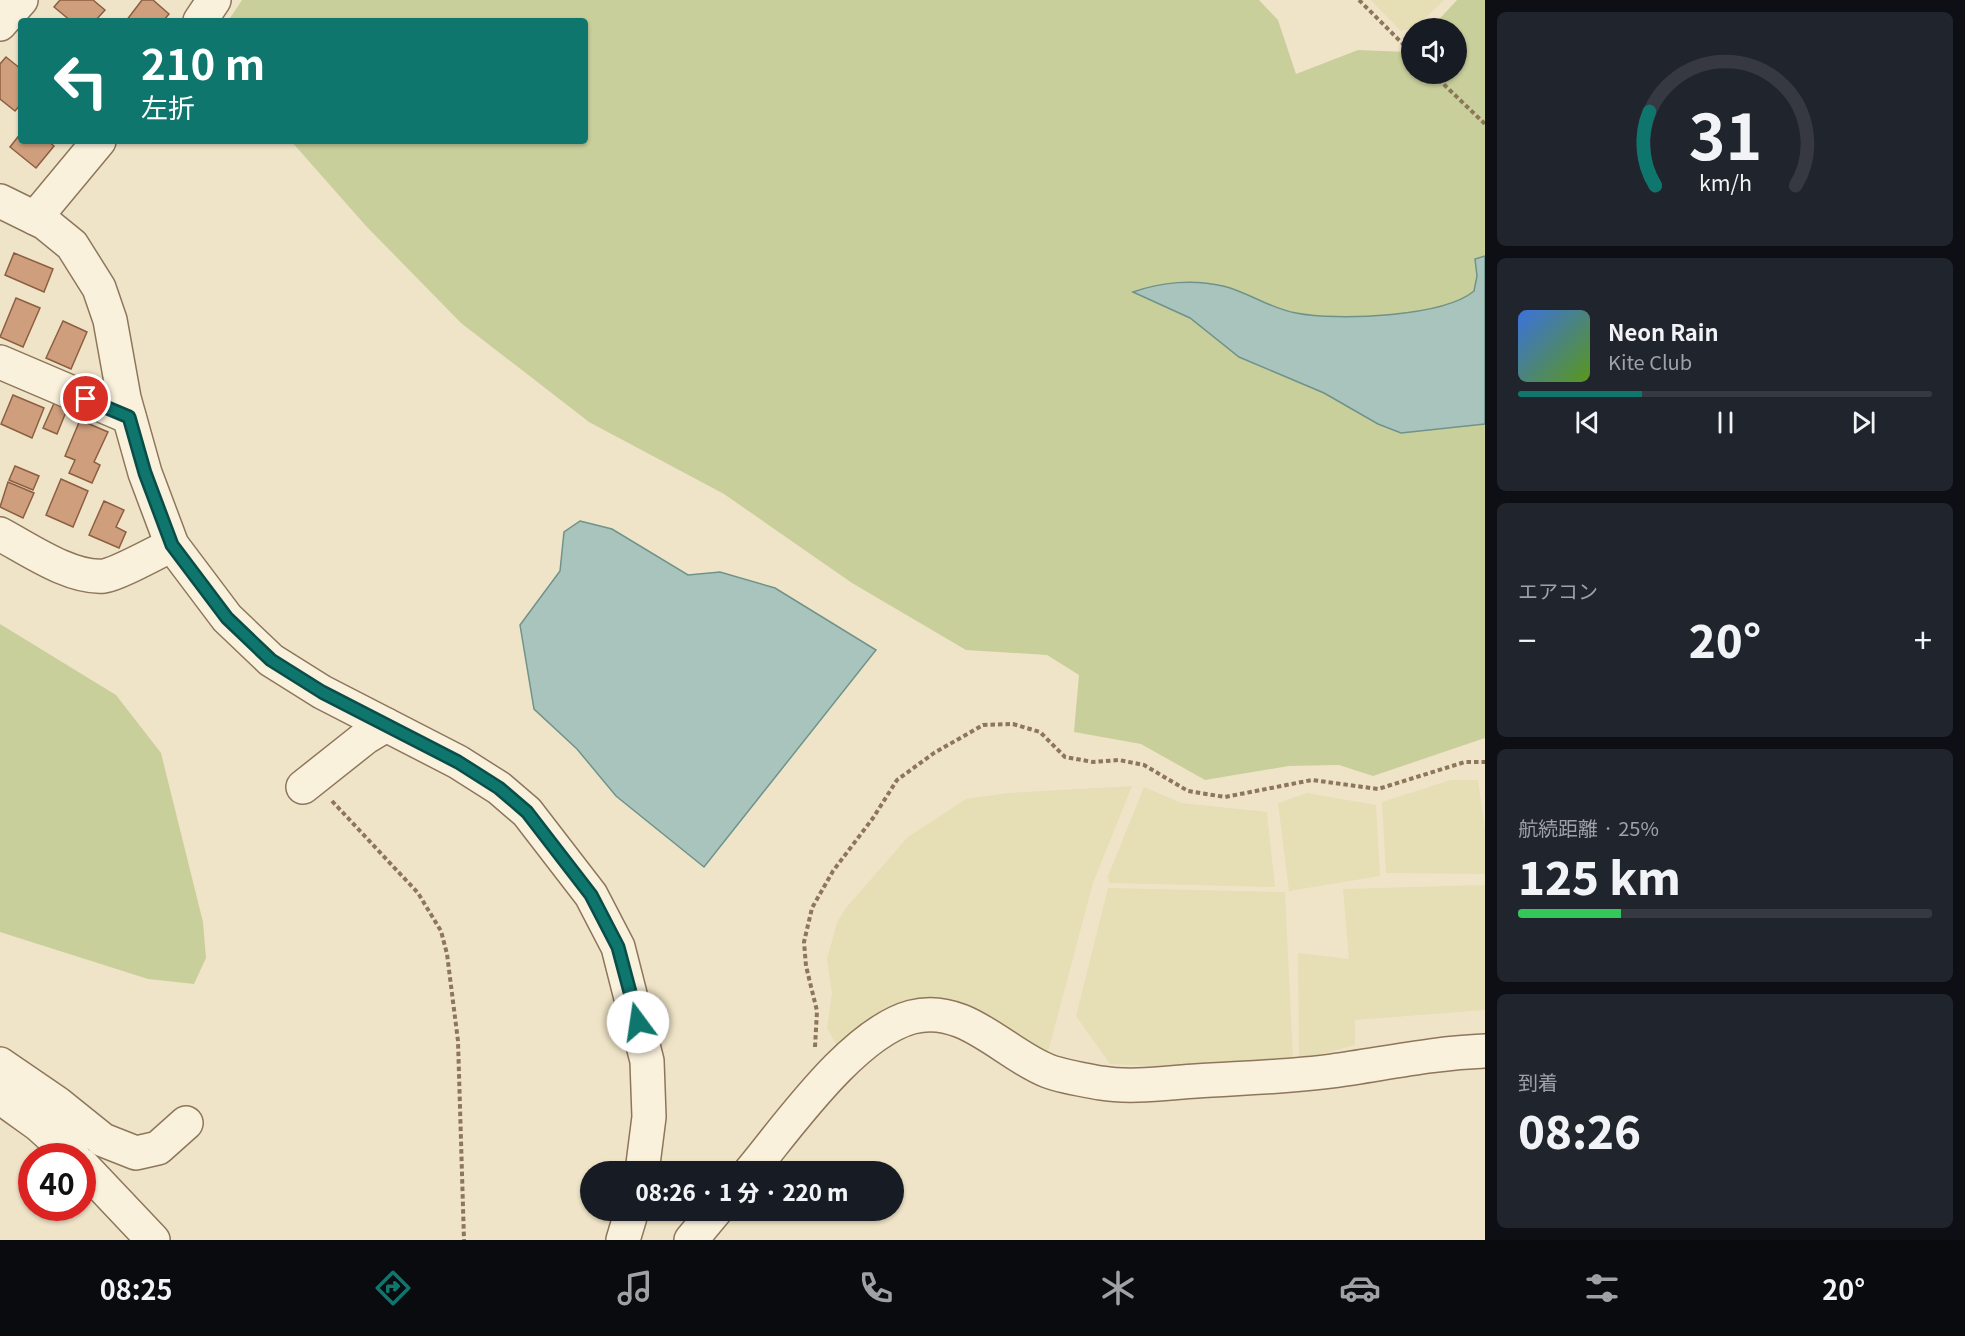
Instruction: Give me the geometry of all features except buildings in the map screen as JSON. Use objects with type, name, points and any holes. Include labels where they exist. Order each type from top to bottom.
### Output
[{"type":"street","points":[[202,18],[214,0]]},
{"type":"street","points":[[34,218],[96,144]]},
{"type":"street","points":[[0,201],[34,218],[72,245],[99,288],[110,320],[129,417],[145,473],[172,545],[227,618],[271,660],[322,692],[458,762],[499,788],[527,812],[591,895],[618,947],[647,1061],[649,1117],[643,1161]]},
{"type":"street","points":[[0,362],[129,417]]},
{"type":"street","points":[[0,534],[56,564],[80,572],[104,576],[172,545]]},
{"type":"street","points":[[310,782],[366,737],[386,725]]},
{"type":"street","points":[[759,1161],[837,1069],[882,1029],[913,1017],[939,1016],[977,1028],[1048,1071],[1104,1083],[1161,1083],[1331,1071],[1447,1052],[1485,1052]]},
{"type":"street","points":[[0,1064],[57,1102],[103,1140],[136,1153],[158,1148],[186,1123]]},
{"type":"street","points":[[0,1097],[39,1125],[59,1143]]},
{"type":"street","points":[[96,1180],[153,1240]]},
{"type":"street","points":[[623,1240],[629,1221]]},
{"type":"street","points":[[691,1240],[707,1221]]},
{"type":"path","points":[[1359,0],[1401,42]]},
{"type":"path","points":[[1443,84],[1485,124]]},
{"type":"path","points":[[814,1051],[817,1011],[806,966],[804,942],[812,908],[833,871],[873,818],[897,780],[934,753],[983,725],[1013,724],[1040,732],[1065,757],[1093,762],[1119,760],[1144,765],[1188,791],[1225,797],[1312,780],[1378,789],[1465,762],[1485,762]]},
{"type":"path","points":[[310,782],[332,801],[418,892],[441,931],[447,954],[458,1041],[464,1240]]},
{"type":"shaded area","points":[[1371,0],[1444,0],[1425,18],[1401,18],[1401,31]]},
{"type":"shaded area","points":[[1451,780],[1478,780],[1485,829],[1485,874],[1386,873],[1382,802]]},
{"type":"shaded area","points":[[1132,786],[1093,883],[1048,1052],[961,1007],[837,1046],[827,1028],[832,993],[827,959],[837,923],[845,909],[908,837],[966,799],[1008,793]]},
{"type":"shaded area","points":[[1144,787],[1181,803],[1267,812],[1275,887],[1109,883],[1108,876]]},
{"type":"shaded area","points":[[1307,793],[1376,805],[1380,876],[1289,891],[1278,803]]},
{"type":"shaded area","points":[[1485,885],[1485,1010],[1355,1020],[1355,1045],[1299,1060],[1298,953],[1349,959],[1343,889]]},
{"type":"shaded area","points":[[1108,888],[1285,892],[1293,1060],[1175,1067],[1110,1064],[1076,1016]]},
{"type":"green space","points":[[242,0],[1259,0],[1278,20],[1296,74],[1358,50],[1401,52],[1401,84],[1467,84],[1467,18],[1440,18],[1457,0],[1485,0],[1485,738],[1373,776],[1339,765],[1289,766],[1205,780],[1141,744],[1074,732],[1079,675],[1047,655],[966,650],[852,583],[724,494],[589,422],[461,323],[366,226],[294,144],[588,144],[588,18],[230,18]]},
{"type":"green space","points":[[0,624],[116,695],[161,753],[203,922],[206,958],[194,984],[148,979],[0,932]]},
{"type":"water","points":[[1485,256],[1485,424],[1401,433],[1378,424],[1324,393],[1239,357],[1190,318],[1133,292],[1166,284],[1201,283],[1223,286],[1296,313],[1337,317],[1389,315],[1439,307],[1459,300],[1474,291],[1477,276],[1475,259]]},
{"type":"water","points":[[580,521],[612,529],[688,575],[720,572],[775,588],[876,650],[704,867],[616,796],[577,749],[534,709],[520,625],[560,571],[564,532]]},
{"type":"route","points":[[86,399],[129,417],[145,473],[172,545],[227,618],[271,660],[322,692],[458,762],[499,788],[527,812],[555,845],[591,895],[618,947],[638,1022]]}]
